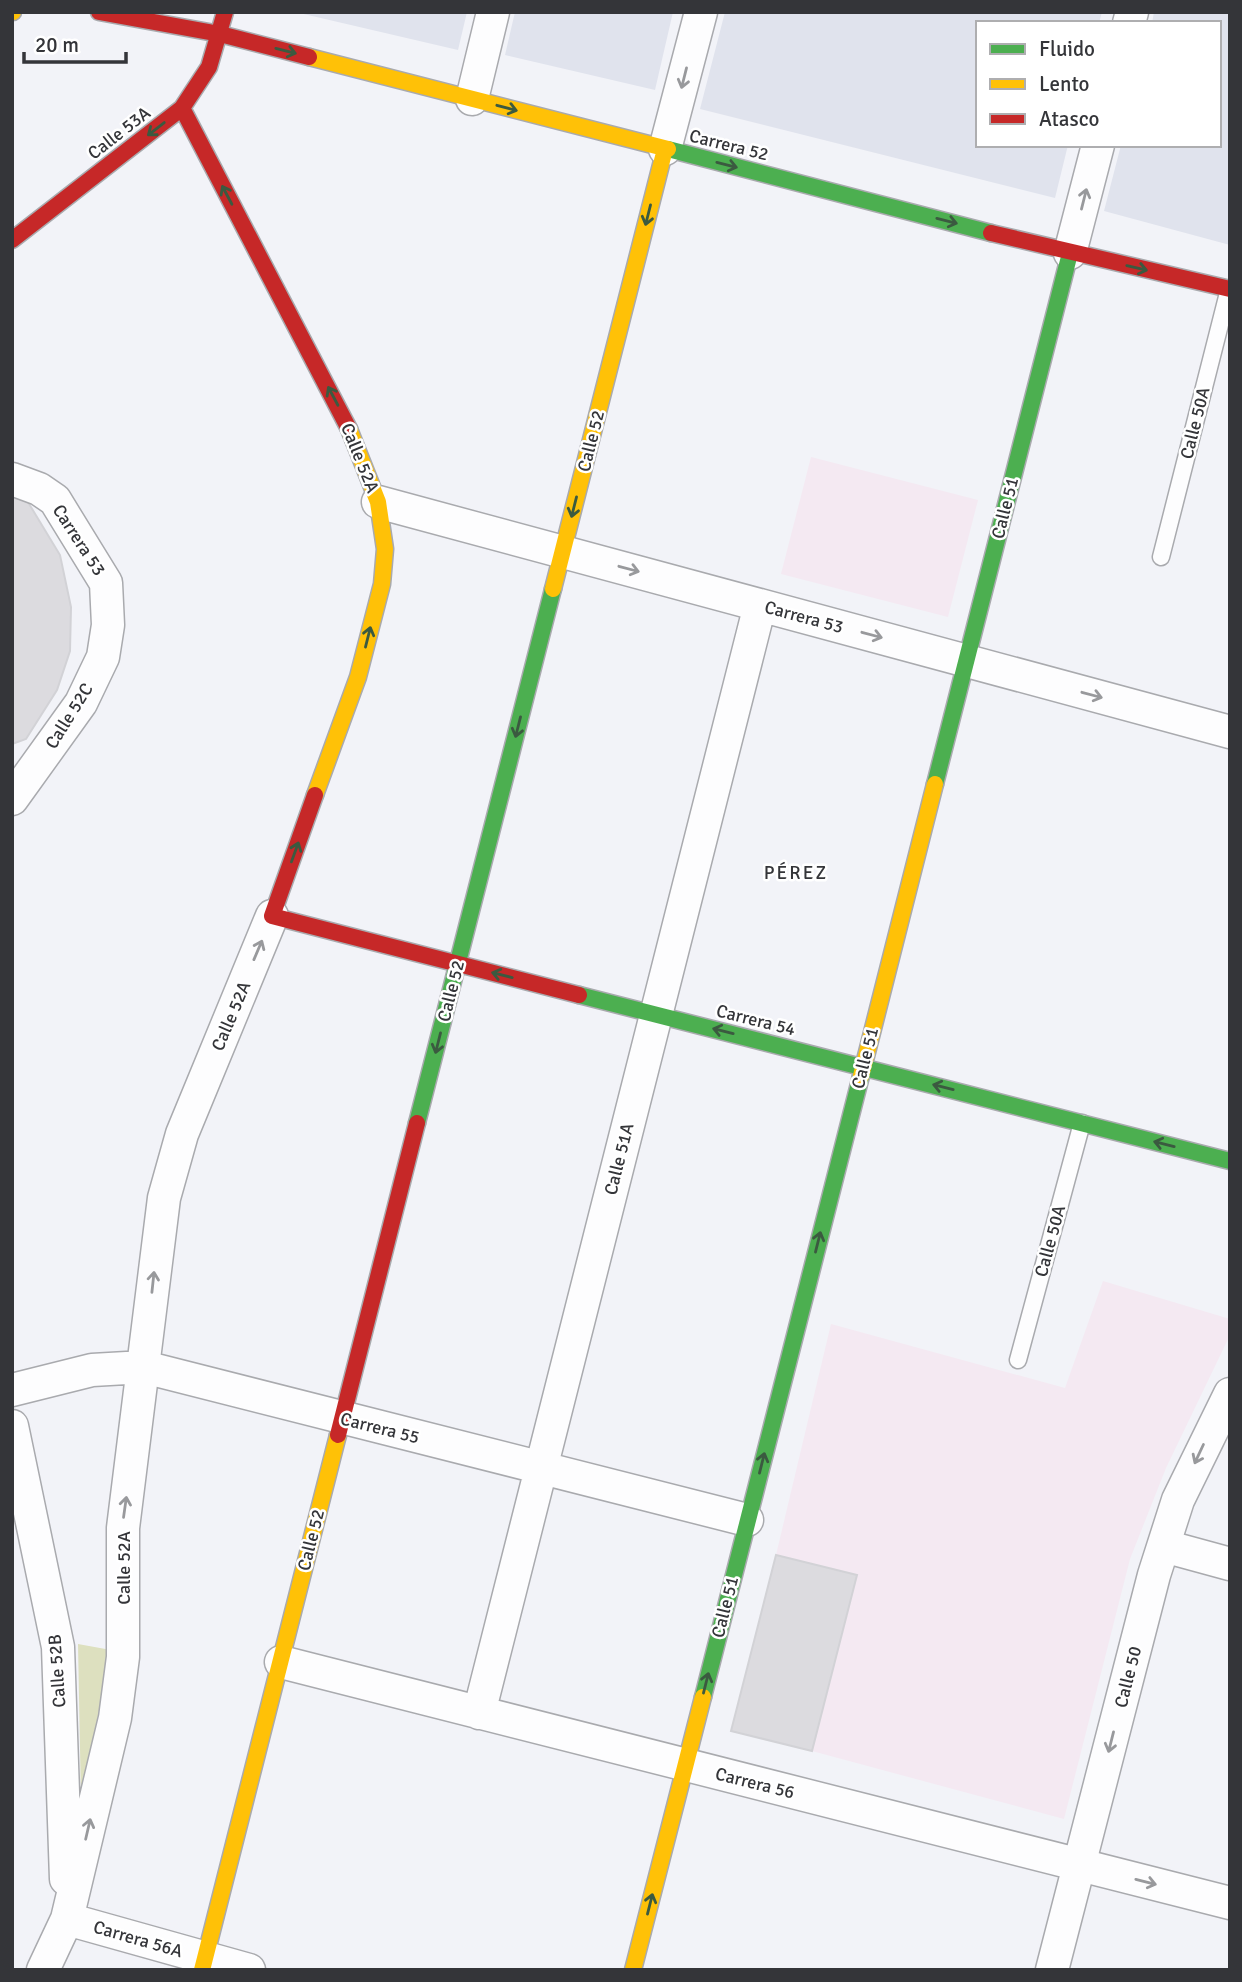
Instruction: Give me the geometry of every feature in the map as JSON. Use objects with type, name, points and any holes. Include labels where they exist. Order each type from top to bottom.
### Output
[{"type":"street","name":"Carrera 52","points":[[99,12],[220,34],[1070,253],[1229,289]]},
{"type":"street","name":"Calle 53A","points":[[12,240],[182,108],[209,67],[225,12]]},
{"type":"street","points":[[472,99],[492,12]]},
{"type":"street","name":"Calle 52","points":[[204,1964],[701,12]]},
{"type":"street","name":"Calle 52A","points":[[43,1970],[67,1919],[115,1718],[123,1657],[123,1528],[158,1245],[173,1158],[272,916],[358,677],[376,606],[385,549],[378,502],[344,416],[182,108]]},
{"type":"street","name":"Calle 51","points":[[633,1970],[1097,147]]},
{"type":"street","name":"Carrera 53","points":[[12,479],[39,489],[55,500],[106,583],[108,625]]},
{"type":"street","name":"Carrera 53","points":[[378,502],[1230,732]]},
{"type":"street","name":"Calle 51A","points":[[479,1713],[760,605]]},
{"type":"street","name":"Calle 52C","points":[[12,799],[81,703],[103,657],[108,625]]},
{"type":"street","name":"Carrera 54","points":[[272,916],[1230,1161]]},
{"type":"street","name":"Carrera 55","points":[[12,1390],[92,1370],[144,1367],[747,1520]]},
{"type":"street","name":"Calle 50","points":[[1052,1970],[1178,1500],[1230,1394]]},
{"type":"street","name":"Calle 52B","points":[[12,1426],[58,1647],[67,1919]]},
{"type":"street","points":[[1164,1546],[1230,1564]]},
{"type":"street","name":"Carrera 56","points":[[281,1662],[1230,1903]]},
{"type":"street","name":"Carrera 56A","points":[[67,1919],[204,1964],[249,1970]]},
{"type":"lane","name":"Calle 50A","points":[[1161,557],[1229,289]]},
{"type":"lane","name":"Calle 50A","points":[[1018,1360],[1082,1123]]},
{"type":"shaded area","points":[[295,12],[467,12],[458,50]]},
{"type":"shaded area","points":[[515,12],[673,12],[655,90],[505,55]]},
{"type":"shaded area","points":[[725,12],[1102,12],[1100,21],[976,21],[976,147],[1068,147],[1055,198],[700,109]]},
{"type":"shaded area","points":[[1154,12],[1230,12],[1230,245],[1104,211],[1120,147],[1221,147],[1221,21],[1152,21]]},
{"type":"shaded area","points":[[811,457],[978,500],[948,617],[781,574]]},
{"type":"shaded area","points":[[1103,1281],[1230,1319],[1230,1335],[1166,1468],[1130,1559],[1064,1819],[812,1751],[857,1576],[776,1555],[831,1324],[1065,1388]]},
{"type":"green space","points":[[78,1644],[111,1650],[81,1801]]},
{"type":"building","points":[[17,484],[60,555],[71,607],[70,651],[57,690],[26,739],[12,744],[12,490]]},
{"type":"building","points":[[776,1555],[857,1575],[812,1751],[731,1731]]},
{"type":"traffic: fast","points":[[668,149],[991,233]]},
{"type":"traffic: fast","points":[[935,784],[1070,253]]},
{"type":"traffic: fast","points":[[417,1123],[553,589]]},
{"type":"traffic: fast","points":[[579,995],[1230,1161]]},
{"type":"traffic: fast","points":[[703,1697],[861,1076]]},
{"type":"traffic: slow","points":[[309,57],[668,149]]},
{"type":"traffic: slow","points":[[553,589],[665,149]]},
{"type":"traffic: slow","points":[[315,795],[358,677],[382,584],[385,549],[378,502],[349,429]]},
{"type":"traffic: slow","points":[[861,1076],[935,784]]},
{"type":"traffic: slow","points":[[202,1970],[338,1435]]},
{"type":"traffic: slow","points":[[633,1970],[703,1697]]},
{"type":"traffic: jam","points":[[99,12],[220,34],[309,57]]},
{"type":"traffic: jam","points":[[12,240],[182,108],[209,67],[225,12]]},
{"type":"traffic: jam","points":[[182,108],[349,429]]},
{"type":"traffic: jam","points":[[991,233],[1230,289]]},
{"type":"traffic: jam","points":[[315,795],[272,916],[579,995]]},
{"type":"traffic: jam","points":[[338,1435],[417,1123]]},
{"type":"district","name":"PÉREZ","points":[[796,872]]}]
